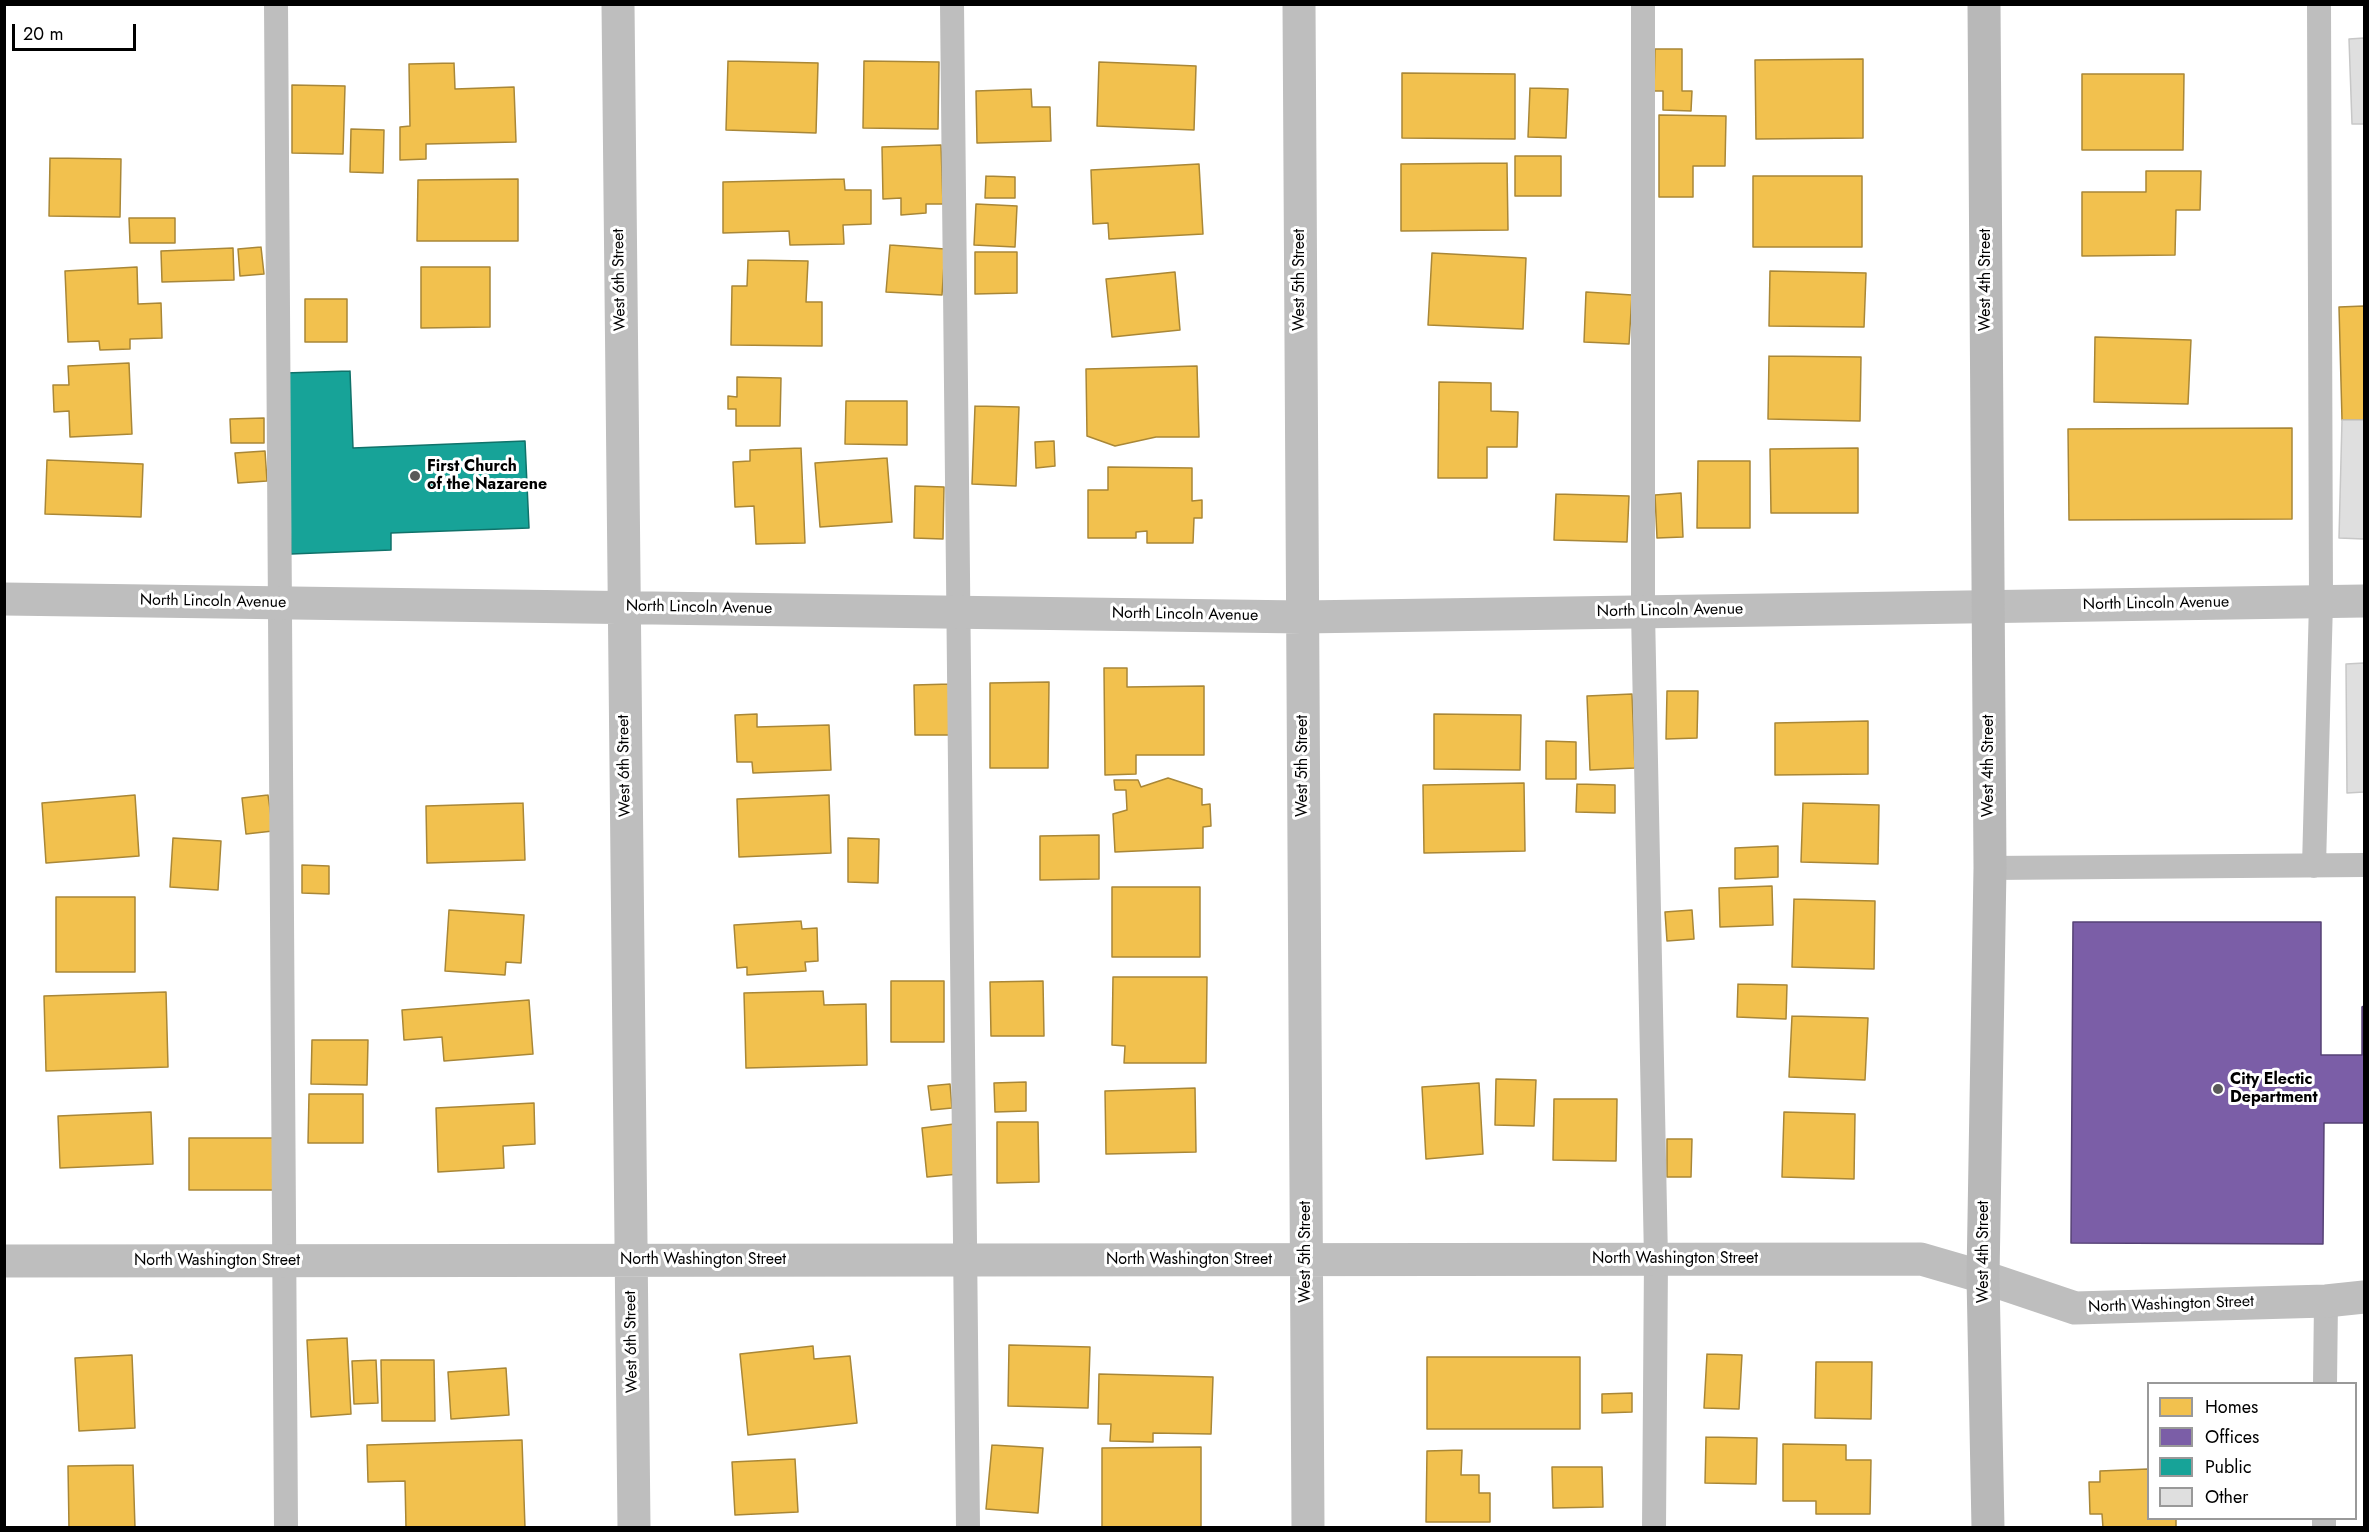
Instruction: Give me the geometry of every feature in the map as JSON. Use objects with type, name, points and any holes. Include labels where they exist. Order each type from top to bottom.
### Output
[{"type":"main road","name":"West 4th Street","points":[[1984,4],[1990,868],[1983,1277],[1988,1527]]},
{"type":"street","name":"West 6th Street","points":[[618,4],[634,1527]]},
{"type":"street","name":"West 5th Street","points":[[1299,4],[1308,1527]]},
{"type":"street","name":"North Lincoln Avenue","points":[[4,599],[1302,617],[2364,601]]},
{"type":"street","name":"North Washington Street","points":[[4,1261],[1922,1259],[2075,1308],[2326,1301],[2364,1297]]},
{"type":"lane","points":[[276,4],[286,1527]]},
{"type":"lane","points":[[952,4],[968,1527]]},
{"type":"lane","points":[[1643,4],[1643,612],[1656,1259],[1654,1527]]},
{"type":"lane","points":[[2314,866],[2321,602],[2319,4]]},
{"type":"lane","points":[[1990,868],[2364,865]]},
{"type":"lane","points":[[2325,1382],[2326,1301]]},
{"type":"building: Homes","points":[[1655,49],[1682,49],[1682,91],[1692,91],[1691,111],[1663,110],[1663,91],[1654,91]]},
{"type":"building: Homes","points":[[1863,59],[1863,138],[1756,139],[1755,60]]},
{"type":"building: Homes","points":[[728,61],[818,63],[816,133],[726,130]]},
{"type":"building: Homes","points":[[864,61],[939,62],[938,129],[863,128]]},
{"type":"building: Homes","points":[[1099,62],[1196,66],[1194,130],[1097,126]]},
{"type":"building: Homes","points":[[454,63],[455,89],[514,87],[516,142],[426,144],[426,159],[400,160],[400,127],[410,126],[409,64]]},
{"type":"building: Homes","points":[[1402,73],[1515,74],[1515,139],[1402,138]]},
{"type":"building: Homes","points":[[2082,74],[2184,74],[2183,150],[2082,150]]},
{"type":"building: Homes","points":[[292,85],[345,86],[343,154],[292,153]]},
{"type":"building: Homes","points":[[1530,88],[1568,89],[1566,138],[1528,137]]},
{"type":"building: Homes","points":[[1031,89],[1032,107],[1050,107],[1051,141],[977,143],[976,91]]},
{"type":"building: Homes","points":[[1659,115],[1726,116],[1725,166],[1693,166],[1693,197],[1659,197]]},
{"type":"building: Homes","points":[[351,129],[384,130],[383,173],[350,172]]},
{"type":"building: Homes","points":[[941,145],[943,204],[926,204],[926,213],[901,215],[901,198],[883,199],[882,147]]},
{"type":"building: Homes","points":[[1515,156],[1561,156],[1561,196],[1515,196]]},
{"type":"building: Homes","points":[[50,158],[121,159],[120,217],[49,216]]},
{"type":"building: Homes","points":[[1507,163],[1508,230],[1401,231],[1401,164]]},
{"type":"building: Homes","points":[[1199,164],[1203,234],[1109,239],[1108,223],[1093,224],[1091,170]]},
{"type":"building: Homes","points":[[2146,171],[2201,171],[2200,210],[2176,210],[2175,255],[2082,256],[2082,192],[2146,192]]},
{"type":"building: Homes","points":[[986,176],[1015,177],[1015,198],[985,198]]},
{"type":"building: Homes","points":[[1753,176],[1862,176],[1862,247],[1753,247]]},
{"type":"building: Homes","points":[[518,179],[518,241],[417,241],[418,180]]},
{"type":"building: Homes","points":[[844,179],[845,190],[871,190],[871,224],[843,225],[844,244],[790,245],[789,231],[723,233],[723,182]]},
{"type":"building: Homes","points":[[976,204],[1017,206],[1015,247],[974,245]]},
{"type":"building: Homes","points":[[129,218],[175,218],[175,243],[130,243]]},
{"type":"building: Homes","points":[[890,245],[945,249],[942,295],[886,292]]},
{"type":"building: Homes","points":[[261,247],[264,274],[240,276],[238,249]]},
{"type":"building: Homes","points":[[233,248],[234,280],[162,282],[161,251]]},
{"type":"building: Homes","points":[[975,252],[1017,252],[1017,293],[975,294]]},
{"type":"building: Homes","points":[[1432,253],[1526,258],[1523,329],[1428,325]]},
{"type":"building: Homes","points":[[748,260],[808,261],[806,302],[822,302],[822,346],[731,345],[732,286],[747,286]]},
{"type":"building: Homes","points":[[137,267],[138,304],[161,303],[162,338],[130,339],[130,349],[100,350],[99,341],[68,342],[65,271]]},
{"type":"building: Homes","points":[[421,267],[490,267],[490,327],[421,328]]},
{"type":"building: Homes","points":[[1770,271],[1866,273],[1864,327],[1769,326]]},
{"type":"building: Homes","points":[[1175,272],[1180,330],[1112,337],[1106,279]]},
{"type":"building: Homes","points":[[1586,292],[1632,295],[1629,344],[1584,342]]},
{"type":"building: Homes","points":[[305,299],[347,299],[347,342],[305,342]]},
{"type":"building: Homes","points":[[2364,306],[2364,420],[2342,420],[2339,307]]},
{"type":"building: Homes","points":[[2095,337],[2191,340],[2188,404],[2094,402]]},
{"type":"building: Homes","points":[[1769,356],[1861,357],[1860,421],[1768,419]]},
{"type":"building: Homes","points":[[129,363],[132,434],[70,437],[69,411],[54,412],[53,385],[69,385],[68,366]]},
{"type":"building: Homes","points":[[1197,366],[1199,437],[1156,437],[1115,446],[1087,436],[1086,369]]},
{"type":"building: Homes","points":[[737,377],[781,378],[780,426],[736,426],[736,409],[728,409],[728,396],[737,397]]},
{"type":"building: Homes","points":[[1439,382],[1491,383],[1491,411],[1518,412],[1517,447],[1487,447],[1487,478],[1438,478]]},
{"type":"building: Homes","points":[[846,401],[907,401],[907,445],[845,444]]},
{"type":"building: Homes","points":[[975,406],[1019,407],[1016,486],[972,484]]},
{"type":"building: Homes","points":[[264,418],[264,443],[231,443],[230,419]]},
{"type":"building: Homes","points":[[2292,428],[2292,519],[2069,520],[2068,429]]},
{"type":"building: Homes","points":[[1054,441],[1055,466],[1036,468],[1035,442]]},
{"type":"building: Homes","points":[[801,448],[805,543],[756,544],[754,506],[735,507],[733,462],[750,461],[750,450]]},
{"type":"building: Homes","points":[[1858,448],[1858,513],[1771,513],[1770,449]]},
{"type":"building: Homes","points":[[265,451],[267,481],[238,483],[235,453]]},
{"type":"building: Homes","points":[[887,458],[892,522],[820,527],[815,463]]},
{"type":"building: Homes","points":[[47,460],[143,464],[141,517],[45,514]]},
{"type":"building: Homes","points":[[1698,461],[1750,461],[1750,528],[1697,528]]},
{"type":"building: Homes","points":[[1108,467],[1192,468],[1192,501],[1202,500],[1202,518],[1194,518],[1193,543],[1147,543],[1147,531],[1136,532],[1136,538],[1088,538],[1088,490],[1108,490]]},
{"type":"building: Homes","points":[[915,486],[944,487],[943,539],[914,538]]},
{"type":"building: Homes","points":[[1681,493],[1683,537],[1657,538],[1655,495]]},
{"type":"building: Homes","points":[[1556,494],[1629,496],[1627,542],[1554,540]]},
{"type":"building: Homes","points":[[1104,668],[1127,668],[1127,687],[1204,686],[1204,755],[1136,755],[1136,774],[1105,775]]},
{"type":"building: Homes","points":[[1049,682],[1048,768],[990,768],[990,683]]},
{"type":"building: Homes","points":[[951,684],[953,735],[915,735],[914,685]]},
{"type":"building: Homes","points":[[1667,691],[1698,691],[1697,738],[1666,739]]},
{"type":"building: Homes","points":[[1632,694],[1635,768],[1590,770],[1587,696]]},
{"type":"building: Homes","points":[[757,714],[757,727],[829,725],[831,770],[753,773],[752,762],[737,762],[735,715]]},
{"type":"building: Homes","points":[[1434,714],[1521,715],[1520,770],[1434,769]]},
{"type":"building: Homes","points":[[1868,721],[1868,774],[1775,775],[1775,723]]},
{"type":"building: Homes","points":[[1546,741],[1576,742],[1576,779],[1546,779]]},
{"type":"building: Homes","points":[[1168,778],[1202,789],[1202,805],[1210,804],[1211,826],[1203,827],[1203,848],[1115,852],[1113,814],[1127,810],[1126,790],[1115,790],[1114,780],[1138,780],[1141,787]]},
{"type":"building: Homes","points":[[1524,783],[1525,851],[1424,853],[1423,785]]},
{"type":"building: Homes","points":[[1577,784],[1615,785],[1615,813],[1576,812]]},
{"type":"building: Homes","points":[[135,795],[139,856],[46,863],[42,803]]},
{"type":"building: Homes","points":[[268,795],[273,831],[246,834],[242,798]]},
{"type":"building: Homes","points":[[829,795],[831,853],[739,857],[737,799]]},
{"type":"building: Homes","points":[[523,803],[525,860],[427,863],[426,806]]},
{"type":"building: Homes","points":[[1803,803],[1879,805],[1878,864],[1801,862]]},
{"type":"building: Homes","points":[[1099,835],[1099,879],[1040,880],[1040,836]]},
{"type":"building: Homes","points":[[173,838],[221,841],[218,890],[170,887]]},
{"type":"building: Homes","points":[[848,838],[879,839],[878,883],[848,882]]},
{"type":"building: Homes","points":[[1778,846],[1778,877],[1735,879],[1735,848]]},
{"type":"building: Homes","points":[[302,865],[329,866],[329,894],[302,893]]},
{"type":"building: Homes","points":[[1772,886],[1773,925],[1720,927],[1719,888]]},
{"type":"building: Homes","points":[[1112,887],[1200,887],[1200,957],[1112,957]]},
{"type":"building: Homes","points":[[56,897],[135,897],[135,972],[56,972]]},
{"type":"building: Homes","points":[[1794,899],[1875,901],[1874,969],[1792,967]]},
{"type":"building: Homes","points":[[449,910],[524,915],[521,963],[506,962],[505,975],[445,971]]},
{"type":"building: Homes","points":[[1692,910],[1694,939],[1667,941],[1665,912]]},
{"type":"building: Homes","points":[[801,921],[802,929],[817,928],[818,961],[805,962],[806,971],[747,975],[747,967],[737,968],[734,925]]},
{"type":"building: Homes","points":[[1113,977],[1207,977],[1206,1063],[1124,1063],[1125,1046],[1112,1045]]},
{"type":"building: Homes","points":[[891,981],[944,981],[944,1042],[891,1042]]},
{"type":"building: Homes","points":[[1043,981],[1044,1036],[991,1036],[990,982]]},
{"type":"building: Homes","points":[[1738,984],[1787,985],[1786,1019],[1737,1017]]},
{"type":"building: Homes","points":[[823,991],[824,1005],[866,1004],[867,1065],[746,1068],[744,993]]},
{"type":"building: Homes","points":[[166,992],[168,1067],[46,1071],[44,996]]},
{"type":"building: Homes","points":[[529,1000],[533,1054],[444,1061],[442,1037],[404,1040],[402,1010]]},
{"type":"building: Homes","points":[[1792,1016],[1868,1018],[1865,1080],[1789,1077]]},
{"type":"building: Homes","points":[[312,1040],[368,1040],[367,1085],[311,1084]]},
{"type":"building: Homes","points":[[1496,1079],[1536,1080],[1534,1126],[1495,1125]]},
{"type":"building: Homes","points":[[1026,1082],[1026,1111],[995,1112],[994,1083]]},
{"type":"building: Homes","points":[[1479,1083],[1483,1154],[1426,1159],[1422,1087]]},
{"type":"building: Homes","points":[[950,1084],[952,1108],[931,1110],[928,1086]]},
{"type":"building: Homes","points":[[1195,1088],[1196,1152],[1106,1154],[1105,1091]]},
{"type":"building: Homes","points":[[309,1094],[363,1094],[363,1143],[308,1143]]},
{"type":"building: Homes","points":[[1554,1099],[1617,1099],[1616,1161],[1553,1160]]},
{"type":"building: Homes","points":[[534,1103],[535,1144],[503,1146],[504,1168],[438,1172],[436,1108]]},
{"type":"building: Homes","points":[[151,1112],[153,1164],[60,1168],[58,1116]]},
{"type":"building: Homes","points":[[1784,1112],[1855,1114],[1854,1179],[1782,1177]]},
{"type":"building: Homes","points":[[997,1122],[1038,1122],[1039,1182],[997,1183]]},
{"type":"building: Homes","points":[[954,1124],[959,1174],[927,1177],[922,1128]]},
{"type":"building: Homes","points":[[189,1138],[274,1138],[273,1190],[189,1190]]},
{"type":"building: Homes","points":[[1667,1139],[1692,1139],[1691,1177],[1667,1177]]},
{"type":"building: Homes","points":[[347,1338],[351,1414],[311,1417],[307,1340]]},
{"type":"building: Homes","points":[[1009,1345],[1090,1347],[1088,1408],[1008,1406]]},
{"type":"building: Homes","points":[[813,1346],[814,1359],[850,1356],[857,1423],[748,1435],[740,1354]]},
{"type":"building: Homes","points":[[1707,1354],[1742,1355],[1739,1409],[1704,1408]]},
{"type":"building: Homes","points":[[132,1355],[135,1428],[79,1431],[75,1358]]},
{"type":"building: Homes","points":[[1427,1357],[1580,1357],[1580,1429],[1427,1429]]},
{"type":"building: Homes","points":[[376,1360],[378,1403],[354,1404],[352,1361]]},
{"type":"building: Homes","points":[[381,1360],[434,1360],[435,1421],[382,1421]]},
{"type":"building: Homes","points":[[1816,1362],[1872,1362],[1871,1419],[1815,1418]]},
{"type":"building: Homes","points":[[506,1368],[509,1415],[451,1419],[448,1372]]},
{"type":"building: Homes","points":[[1099,1374],[1213,1377],[1211,1434],[1153,1433],[1153,1442],[1110,1441],[1111,1424],[1098,1424]]},
{"type":"building: Homes","points":[[1632,1393],[1632,1412],[1602,1413],[1602,1394]]},
{"type":"building: Homes","points":[[1706,1437],[1757,1438],[1756,1484],[1705,1483]]},
{"type":"building: Homes","points":[[522,1440],[525,1528],[406,1528],[405,1481],[368,1482],[367,1445]]},
{"type":"building: Homes","points":[[1783,1444],[1846,1445],[1846,1460],[1871,1460],[1870,1514],[1816,1514],[1816,1501],[1783,1501]]},
{"type":"building: Homes","points":[[992,1445],[1043,1448],[1038,1513],[986,1509]]},
{"type":"building: Homes","points":[[1201,1447],[1201,1528],[1102,1528],[1102,1448]]},
{"type":"building: Homes","points":[[1462,1450],[1461,1475],[1479,1475],[1479,1493],[1490,1493],[1490,1522],[1426,1522],[1427,1451]]},
{"type":"building: Homes","points":[[795,1459],[798,1512],[735,1515],[732,1462]]},
{"type":"building: Homes","points":[[133,1465],[135,1528],[69,1528],[68,1466]]},
{"type":"building: Homes","points":[[1552,1467],[1602,1467],[1603,1507],[1553,1508]]},
{"type":"building: Homes","points":[[2147,1469],[2147,1520],[2176,1520],[2176,1527],[2103,1528],[2102,1514],[2090,1514],[2089,1482],[2100,1482],[2100,1471]]},
{"type":"building: Offices","name":"City Electic Department","points":[[2073,922],[2321,922],[2321,1055],[2362,1055],[2362,1007],[2364,1006],[2364,1123],[2324,1123],[2323,1244],[2071,1243]]},
{"type":"building: Public","points":[[350,371],[353,448],[525,441],[529,528],[391,533],[391,550],[291,554],[285,373]]},
{"type":"building: Other","points":[[2364,38],[2364,124],[2352,124],[2349,39]]},
{"type":"building: Other","points":[[2342,420],[2364,420],[2364,539],[2339,538]]},
{"type":"building: Other","points":[[2364,663],[2364,792],[2347,793],[2346,664]]},
{"type":"place","name":"First Church of the Nazarene","points":[[415,476]]},
{"type":"place","name":"City Electic Department","points":[[2218,1089]]}]
